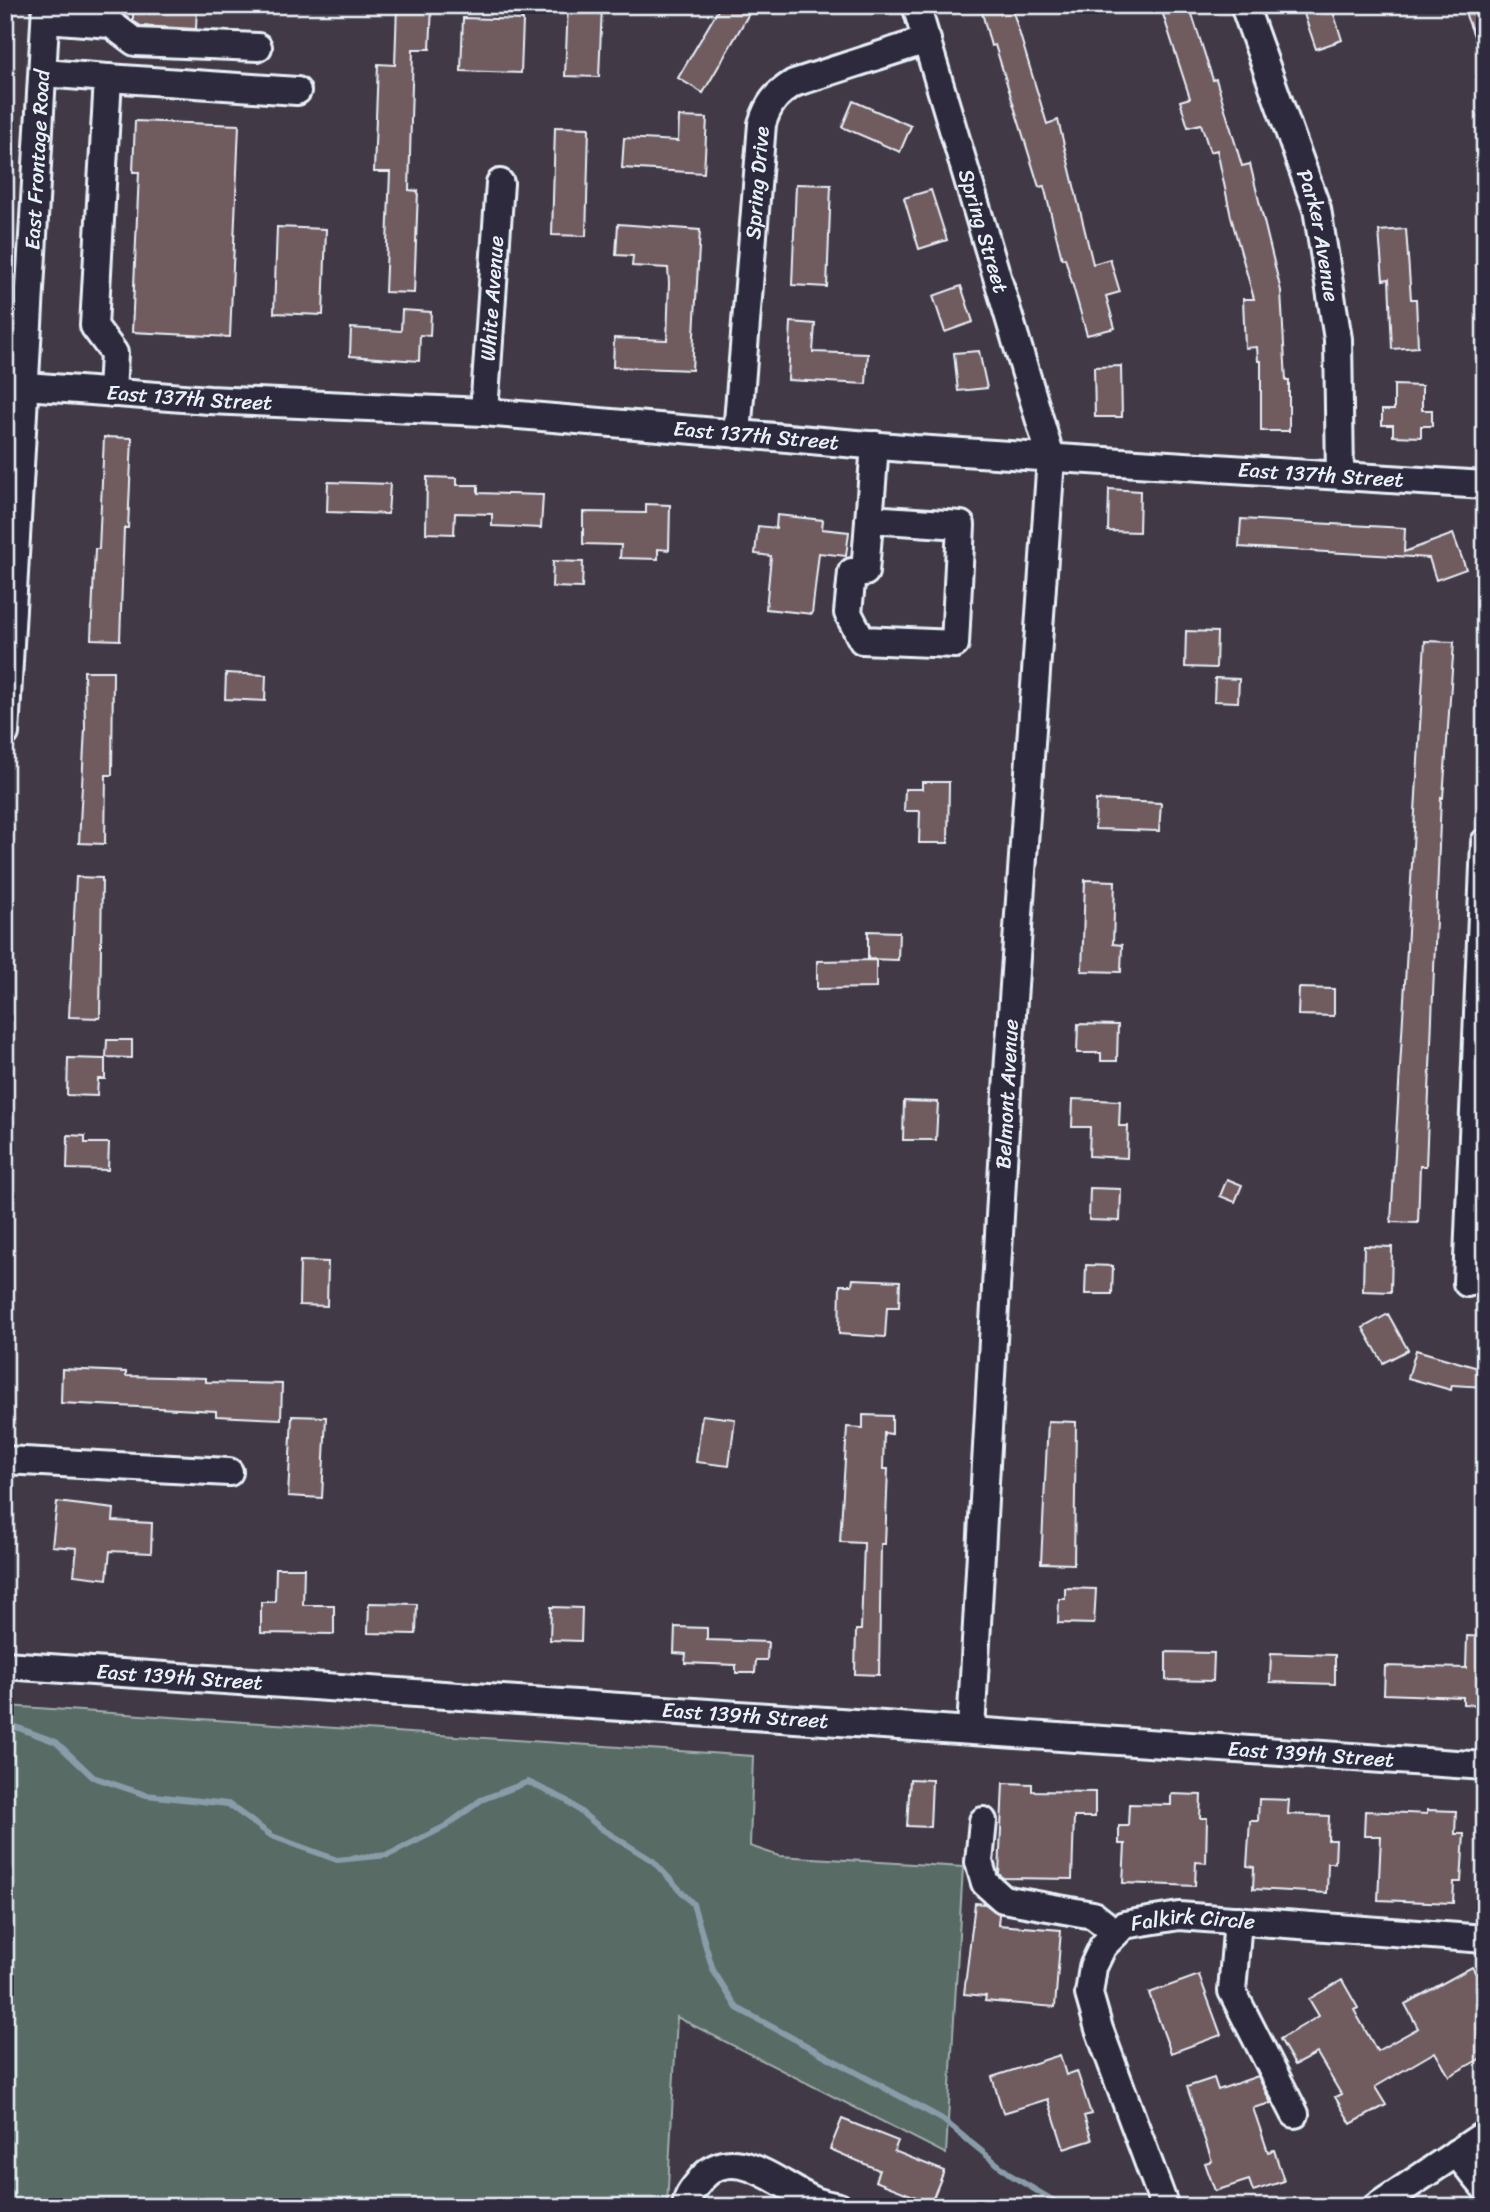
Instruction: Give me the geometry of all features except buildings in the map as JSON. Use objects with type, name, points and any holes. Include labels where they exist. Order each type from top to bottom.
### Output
[{"type":"street","name":"Spring Street","points":[[916,5],[1051,458]]},
{"type":"street","name":"Parker Avenue","points":[[1244,5],[1317,209],[1338,339],[1340,476]]},
{"type":"street","points":[[46,12],[111,24],[135,43],[258,47]]},
{"type":"street","name":"East Frontage Road","points":[[5,733],[46,12]]},
{"type":"street","name":"Spring Drive","points":[[737,434],[762,124],[767,107],[778,92],[794,83],[927,40]]},
{"type":"street","points":[[43,73],[297,91]]},
{"type":"street","points":[[108,78],[94,326],[114,353],[112,393]]},
{"type":"street","name":"White Avenue","points":[[484,412],[500,183]]},
{"type":"street","name":"East 137th Street","points":[[26,386],[112,393],[484,412],[1051,458],[1485,485]]},
{"type":"street","points":[[869,519],[961,525],[955,644],[862,640],[848,613],[852,572],[864,572],[875,445]]},
{"type":"street","name":"Belmont Avenue","points":[[971,1730],[1008,1070],[1051,458]]},
{"type":"street","points":[[1467,1283],[1485,842]]},
{"type":"street","points":[[5,1460],[229,1472]]},
{"type":"street","name":"East 139th Street","points":[[5,1665],[1485,1766]]},
{"type":"street","points":[[983,1821],[979,1862],[985,1883],[1003,1899],[1093,1915],[1116,1933]]},
{"type":"street","name":"Falkirk Circle","points":[[1165,2207],[1099,2029],[1090,1994],[1093,1967],[1103,1946],[1124,1925],[1179,1916],[1485,1939]]},
{"type":"street","points":[[1238,1920],[1232,1991],[1295,2114]]},
{"type":"street","points":[[1376,2207],[1485,2134]]},
{"type":"street","points":[[1457,2153],[1485,2188]]},
{"type":"street","points":[[687,2207],[687,2197],[704,2175],[720,2166],[738,2164],[756,2168],[813,2201],[839,2207]]},
{"type":"green space","points":[[7,1706],[753,1756],[750,1846],[779,1856],[963,1867],[946,2154],[677,2017],[667,2207],[5,2207]]},
{"type":"waterway","points":[[13,1726],[56,1742],[93,1777],[146,1795],[228,1804],[272,1836],[337,1860],[388,1855],[446,1826],[481,1800],[528,1782],[566,1800],[602,1829],[653,1861],[693,1904],[713,1970],[737,2008],[942,2119],[1012,2176],[1064,2207]]}]
